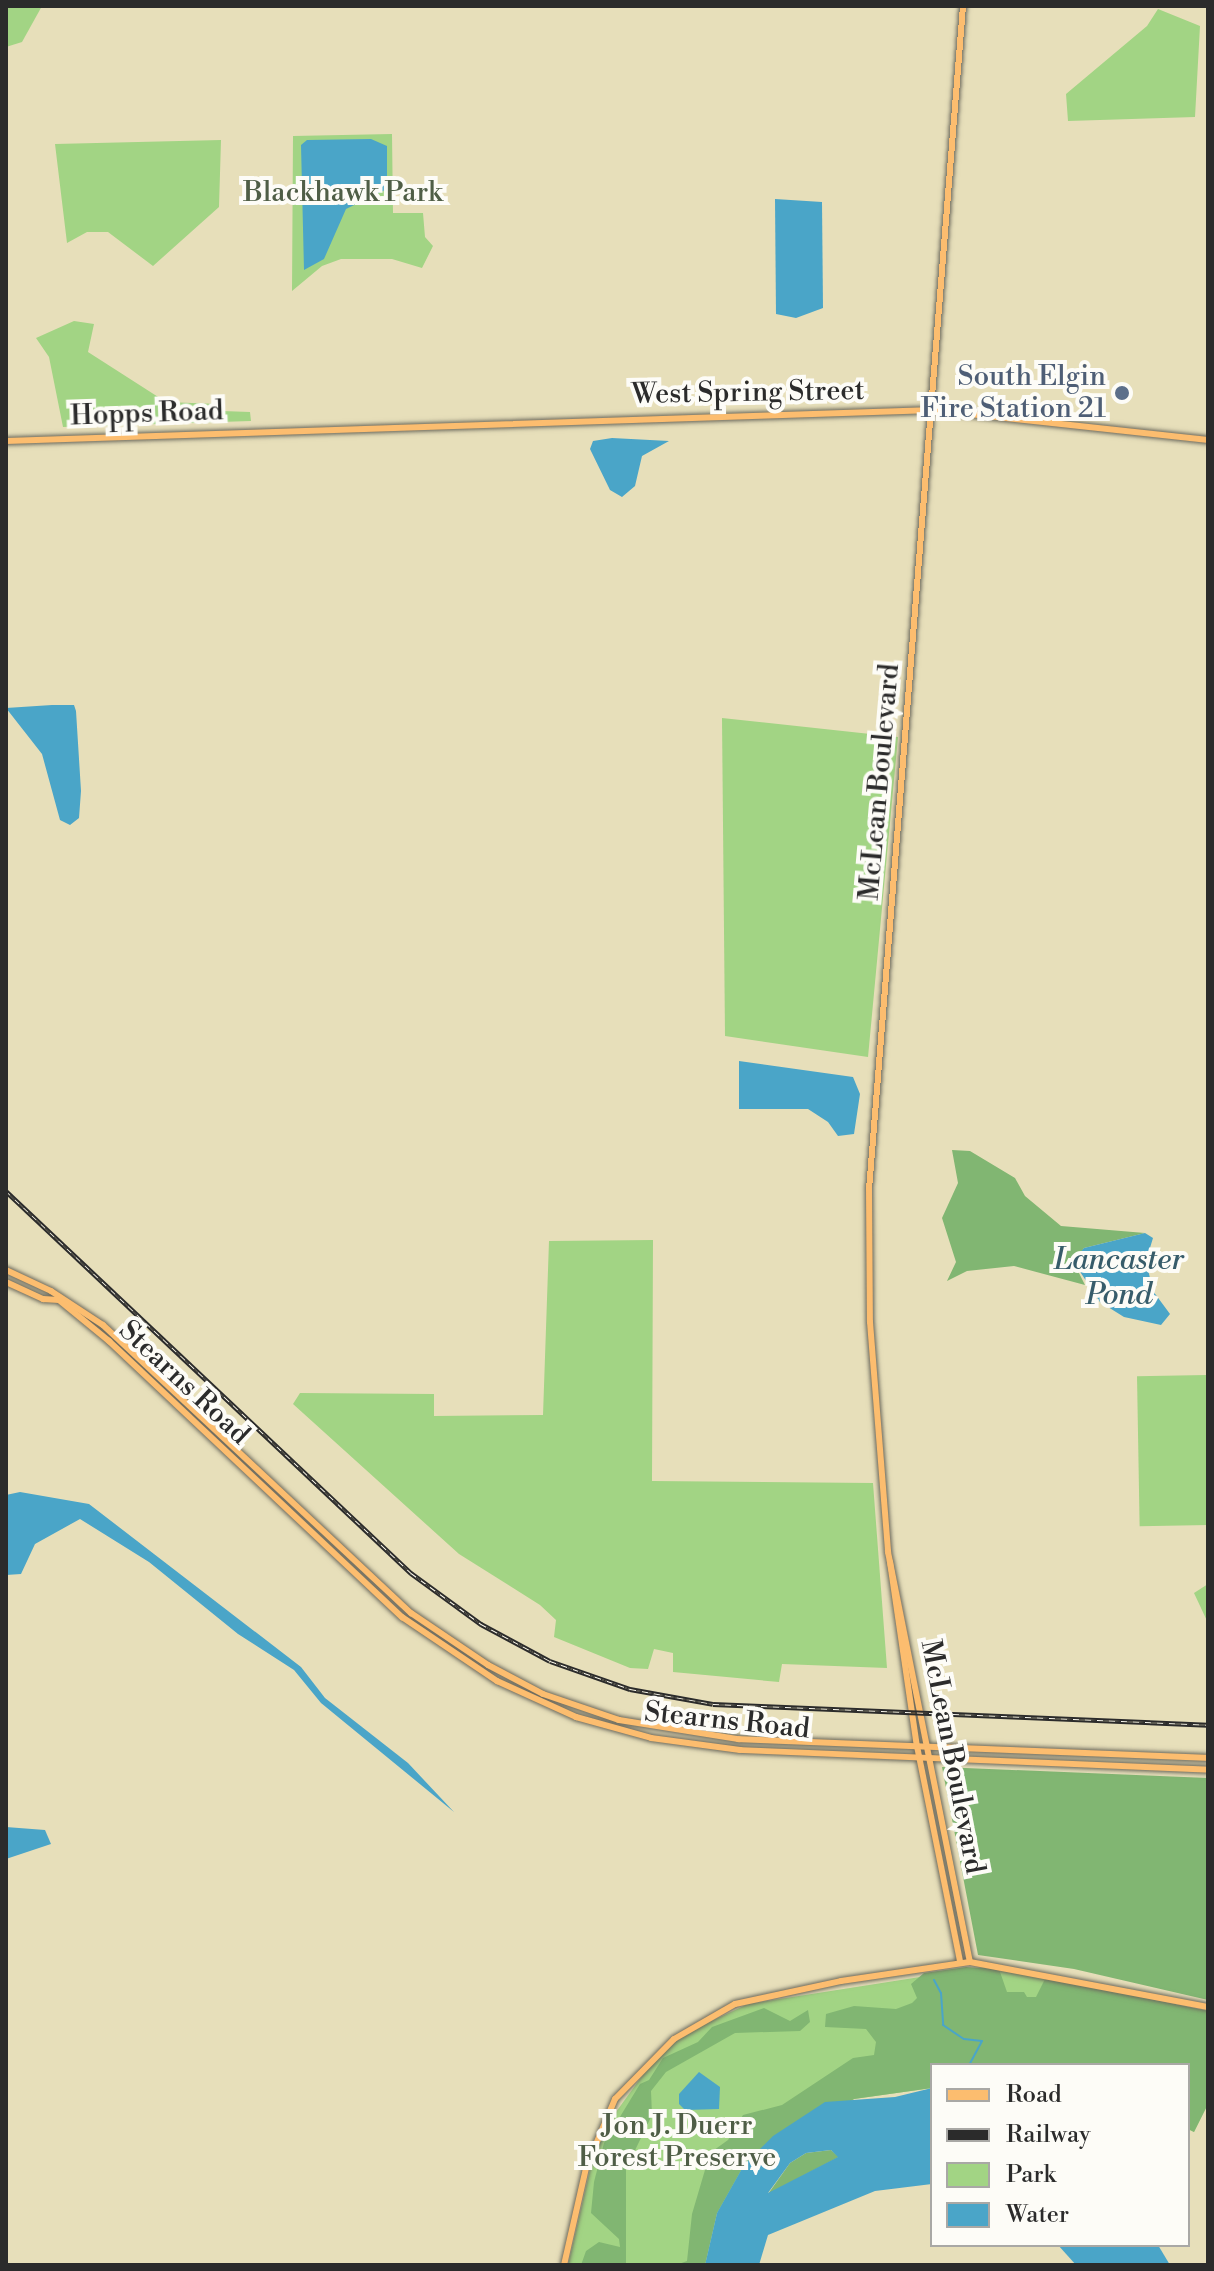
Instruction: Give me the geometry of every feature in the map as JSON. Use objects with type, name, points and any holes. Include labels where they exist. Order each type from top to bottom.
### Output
[{"type":"main road","name":"McLean Boulevard","points":[[960,1962],[919,1758],[890,1562],[874,1387],[869,1189],[963,6]]},
{"type":"main road","name":"West Spring Street","points":[[289,432],[933,410],[1208,440]]},
{"type":"main road","name":"Hopps Road","points":[[6,441],[289,432]]},
{"type":"main road","name":"Stearns Road","points":[[6,1270],[103,1325],[170,1382],[411,1613],[488,1665],[543,1694],[619,1720],[698,1735],[1208,1758]]},
{"type":"main road","name":"Stearns Road","points":[[6,1282],[43,1299],[59,1300],[146,1374],[402,1617],[497,1681],[576,1717],[651,1738],[740,1750],[1208,1770]]},
{"type":"main road","name":"McLean Boulevard","points":[[890,1562],[970,1962]]},
{"type":"main road","points":[[564,2265],[586,2168],[606,2117],[630,2080],[674,2039],[735,2004],[970,1962],[1208,2007]]},
{"type":"green space","points":[[6,6],[42,6],[22,42],[6,47]]},
{"type":"green space","points":[[1158,9],[1200,26],[1195,117],[1068,121],[1066,94],[1147,26]]},
{"type":"green space","name":"Blackhawk Park","points":[[392,134],[393,213],[423,213],[425,237],[433,246],[422,268],[392,259],[341,259],[322,266],[292,291],[293,136]]},
{"type":"green space","points":[[221,140],[219,207],[153,266],[108,232],[87,232],[67,243],[55,144]]},
{"type":"green space","points":[[74,321],[94,324],[88,352],[166,402],[218,404],[222,411],[250,412],[251,421],[63,427],[49,357],[36,338]]},
{"type":"green space","points":[[722,718],[898,737],[868,1057],[725,1036]]},
{"type":"green space","points":[[952,1150],[970,1151],[1015,1178],[1025,1196],[1061,1226],[1145,1233],[1084,1248],[1074,1263],[1085,1285],[1014,1266],[967,1271],[947,1281],[956,1262],[942,1218],[958,1183]]},
{"type":"green space","points":[[653,1240],[652,1481],[873,1483],[887,1668],[782,1664],[779,1682],[673,1672],[673,1653],[654,1649],[648,1669],[630,1668],[554,1637],[556,1620],[540,1605],[459,1554],[293,1404],[300,1393],[434,1394],[434,1416],[543,1415],[549,1241]]},
{"type":"green space","points":[[1206,1375],[1208,1525],[1140,1526],[1137,1376]]},
{"type":"green space","points":[[1208,1584],[1208,1623],[1194,1593]]},
{"type":"green space","points":[[942,1767],[1208,1778],[1208,2000],[1074,1969],[978,1955]]},
{"type":"green space","points":[[966,1967],[999,1969],[1007,1992],[1024,1992],[1027,1997],[1036,1997],[1046,1977],[1208,2011],[1208,2104],[1194,2132],[1190,2130],[1190,2063],[930,2063],[930,2088],[854,2099],[744,2165],[717,2213],[705,2265],[676,2265],[687,2261],[692,2214],[710,2153],[728,2140],[743,2115],[782,2105],[853,2058],[874,2055],[876,2042],[866,2029],[825,2027],[826,2014],[854,2006],[896,2009],[912,2003],[917,1998],[911,1984],[924,1973]]},
{"type":"green space","name":"Jon J. Duerr Forest Preserve","points":[[984,1967],[1208,2011],[1208,2104],[1194,2132],[1190,2130],[1190,2063],[930,2063],[930,2088],[854,2099],[717,2213],[705,2265],[568,2265],[592,2161],[608,2123],[653,2061],[688,2032],[748,2004]]},
{"type":"green space","points":[[764,2008],[790,2021],[808,2010],[810,2022],[800,2031],[735,2033],[666,2072],[651,2091],[652,2115],[626,2169],[626,2265],[581,2265],[586,2251],[599,2242],[620,2247],[619,2239],[591,2213],[594,2182],[604,2143],[640,2084],[649,2080],[663,2058],[698,2042],[712,2027]]},
{"type":"green space","name":"Jon J. Duerr Forest Preserve","points":[[831,2150],[839,2157],[768,2194],[790,2163],[806,2153]]},
{"type":"water","points":[[371,139],[387,146],[387,189],[346,209],[324,259],[304,270],[301,145],[307,140]]},
{"type":"water","points":[[775,199],[822,202],[823,308],[796,318],[776,314]]},
{"type":"water","points":[[612,438],[669,441],[642,456],[635,486],[622,497],[610,490],[590,449],[593,441]]},
{"type":"water","points":[[74,705],[76,711],[81,791],[79,818],[70,825],[60,820],[42,754],[6,708]]},
{"type":"water","points":[[739,1061],[853,1077],[860,1094],[854,1134],[838,1136],[828,1122],[808,1109],[739,1109]]},
{"type":"water","name":"Lancaster Pond","points":[[1145,1233],[1153,1238],[1146,1261],[1153,1291],[1170,1314],[1161,1325],[1124,1317],[1100,1302],[1073,1261],[1084,1248]]},
{"type":"water","points":[[20,1492],[89,1504],[301,1667],[325,1698],[408,1763],[454,1812],[321,1703],[294,1670],[238,1634],[149,1562],[80,1519],[35,1544],[21,1574],[6,1575],[6,1495]]},
{"type":"water","points":[[6,1827],[45,1830],[51,1844],[6,1859]]},
{"type":"water","points":[[699,2072],[720,2087],[719,2109],[685,2110],[679,2104],[679,2094]]},
{"type":"water","points":[[930,2088],[930,2184],[875,2191],[768,2235],[759,2265],[705,2265],[717,2213],[744,2165],[773,2136],[825,2102],[895,2097]],"holes":[[[831,2150],[838,2157],[768,2193],[790,2163],[806,2153]]]},
{"type":"water","points":[[1060,2247],[1159,2247],[1170,2265],[1076,2265]]},
{"type":"waterway","points":[[934,1980],[941,1993],[943,2025],[964,2039],[982,2041],[970,2063]]},
{"type":"railway","points":[[6,1191],[411,1573],[481,1624],[550,1661],[630,1689],[713,1704],[1208,1725]]},
{"type":"place","name":"South Elgin Fire Station 21","points":[[1122,393]]}]
